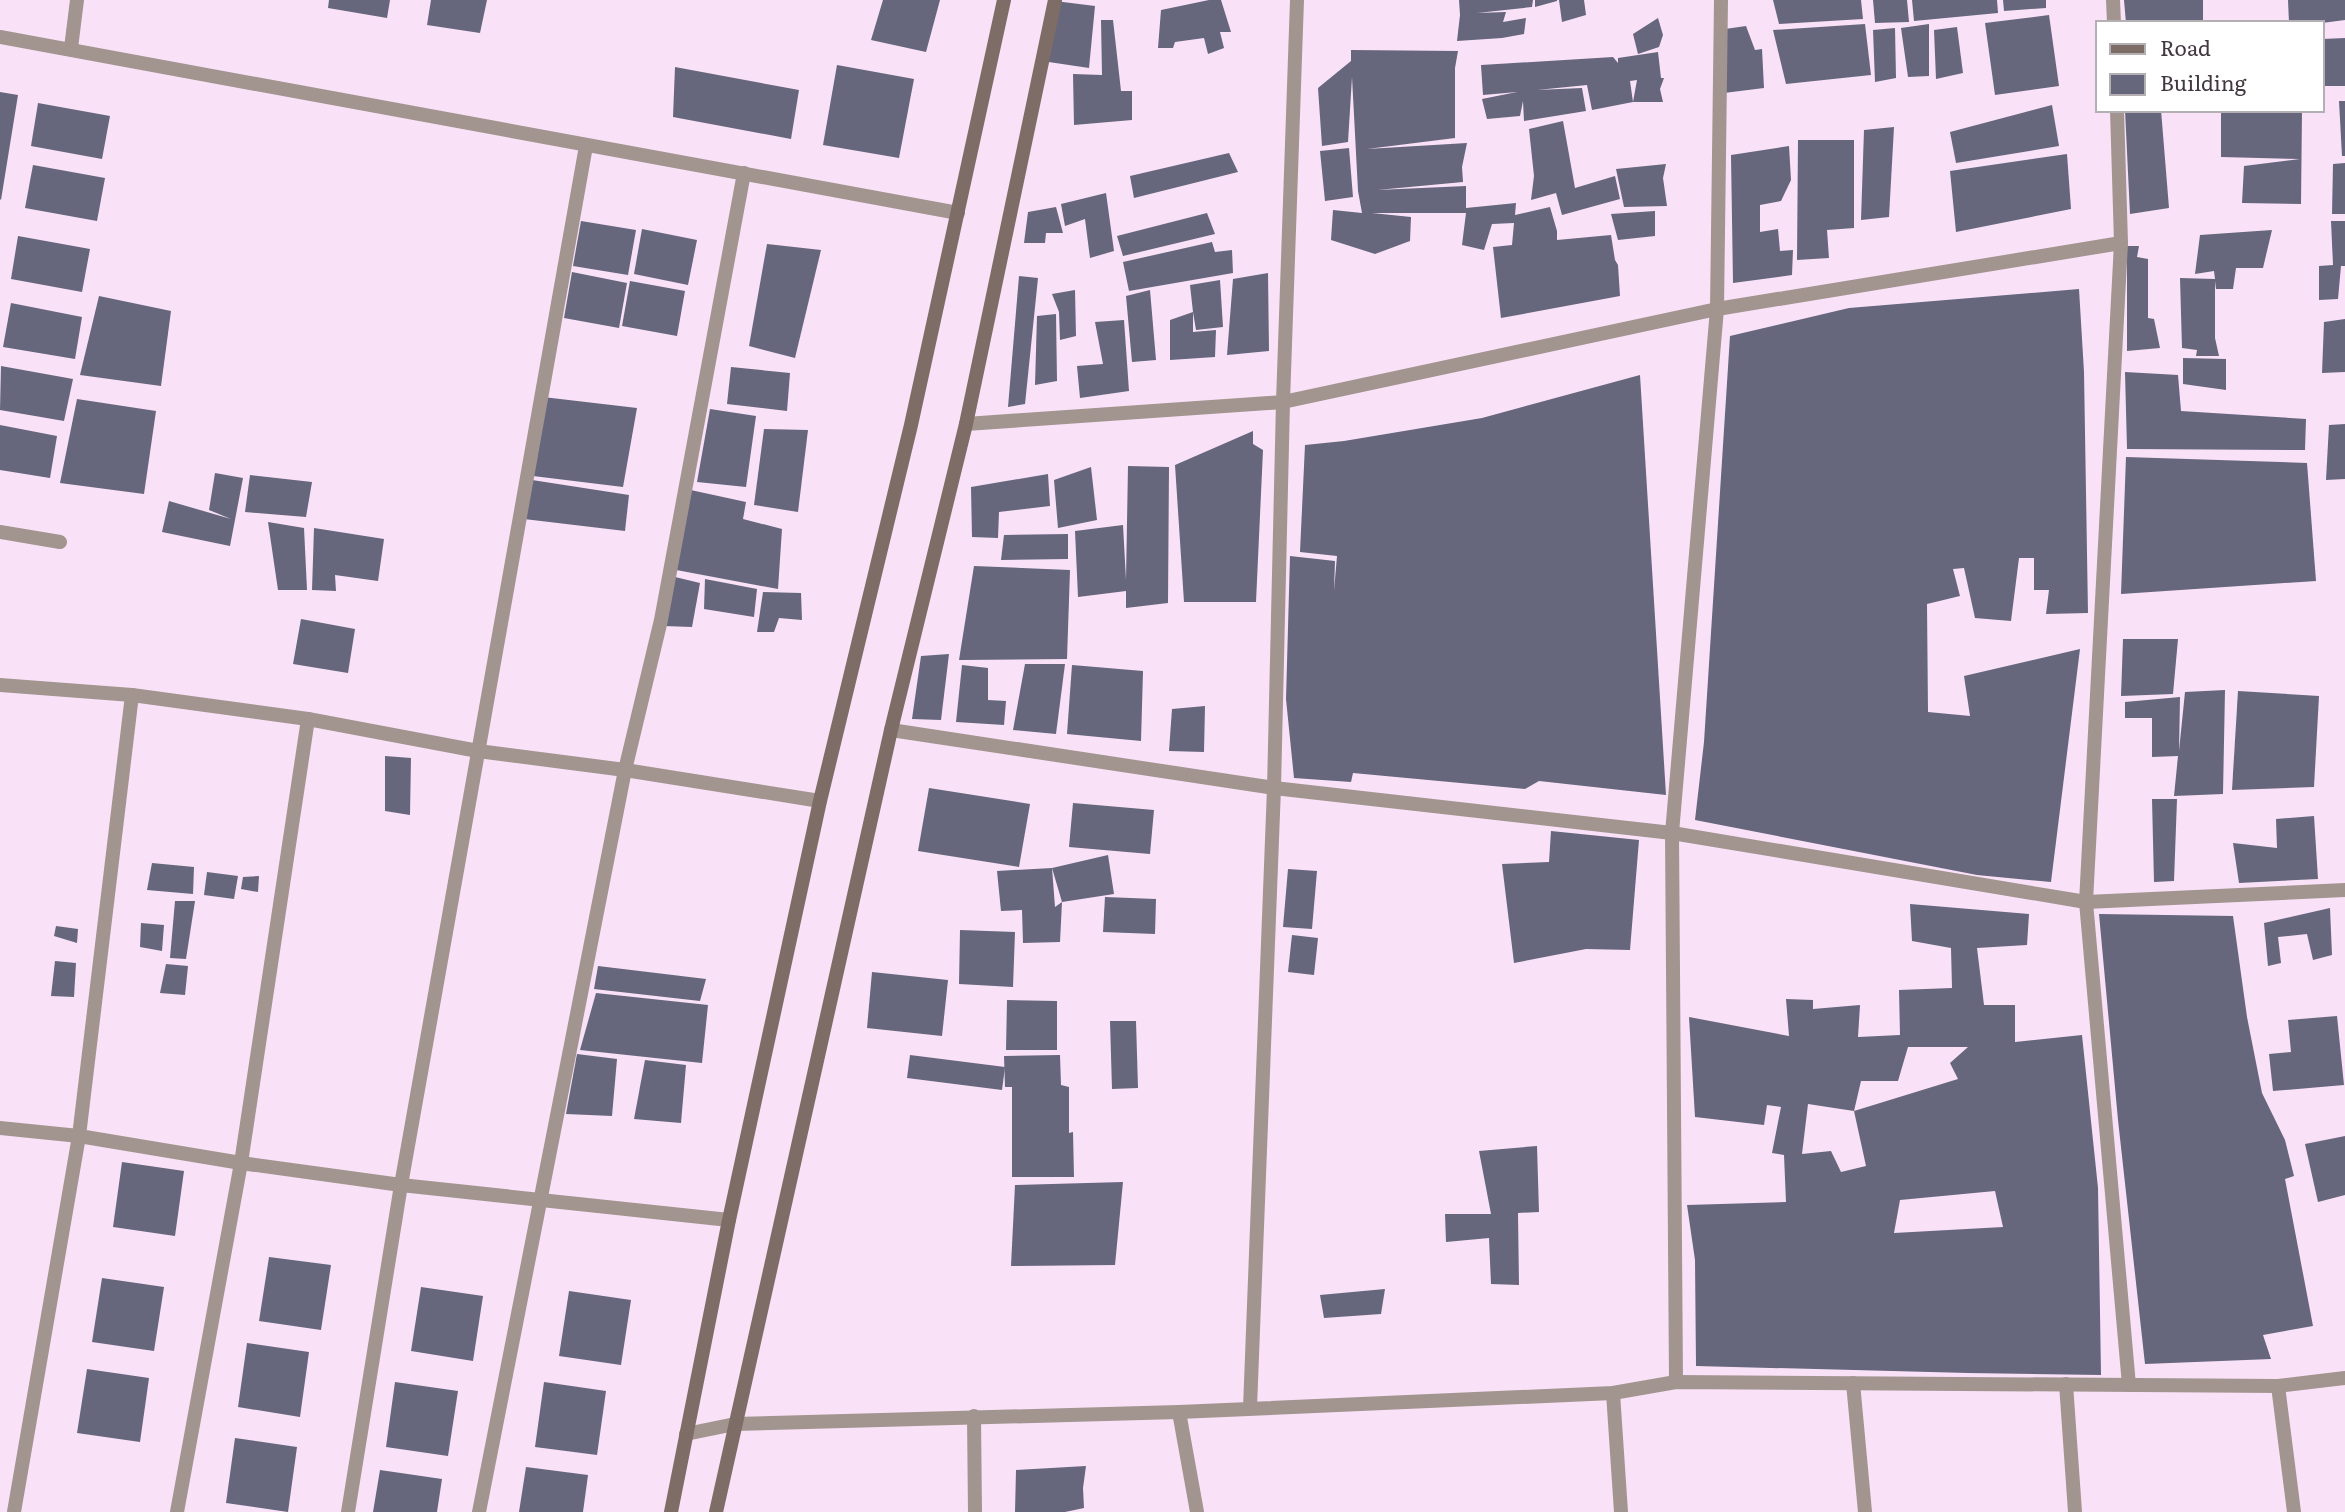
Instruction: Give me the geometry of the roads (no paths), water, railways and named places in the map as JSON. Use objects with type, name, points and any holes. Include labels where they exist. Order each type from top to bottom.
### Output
[{"type":"main road","points":[[671,1512],[729,1220],[821,801],[911,425],[1003,0]]},
{"type":"main road","points":[[716,1512],[891,730],[966,424],[1055,0]]},
{"type":"street","points":[[71,48],[77,0]]},
{"type":"street","points":[[1250,1408],[1274,788],[1283,402],[1297,0]]},
{"type":"street","points":[[1676,1382],[1672,833],[1717,309],[1721,0]]},
{"type":"street","points":[[2113,0],[2114,21]]},
{"type":"street","points":[[0,37],[958,213]]},
{"type":"street","points":[[2117,112],[2121,243],[2086,902],[2129,1385]]},
{"type":"street","points":[[348,1512],[401,1185],[586,146]]},
{"type":"street","points":[[479,1512],[625,770],[661,620],[744,173]]},
{"type":"street","points":[[966,424],[1283,402],[1717,309],[2121,243]]},
{"type":"street","points":[[0,531],[60,542]]},
{"type":"street","points":[[0,685],[132,695],[307,719],[478,751],[625,770],[821,801]]},
{"type":"street","points":[[14,1512],[79,1136],[132,695]]},
{"type":"street","points":[[177,1512],[241,1163],[307,719]]},
{"type":"street","points":[[891,730],[1274,788],[1672,833],[2086,902],[2345,890]]},
{"type":"street","points":[[0,1128],[79,1136],[241,1163],[401,1185],[729,1220]]},
{"type":"street","points":[[686,1434],[735,1424],[1179,1412],[1613,1393],[1676,1382],[2278,1386],[2345,1378]]},
{"type":"street","points":[[1853,1383],[1865,1512]]},
{"type":"street","points":[[2066,1384],[2076,1512]]},
{"type":"street","points":[[2278,1386],[2294,1512]]},
{"type":"street","points":[[1613,1393],[1621,1512]]},
{"type":"street","points":[[1179,1412],[1197,1512]]},
{"type":"street","points":[[974,1416],[975,1512]]}]
